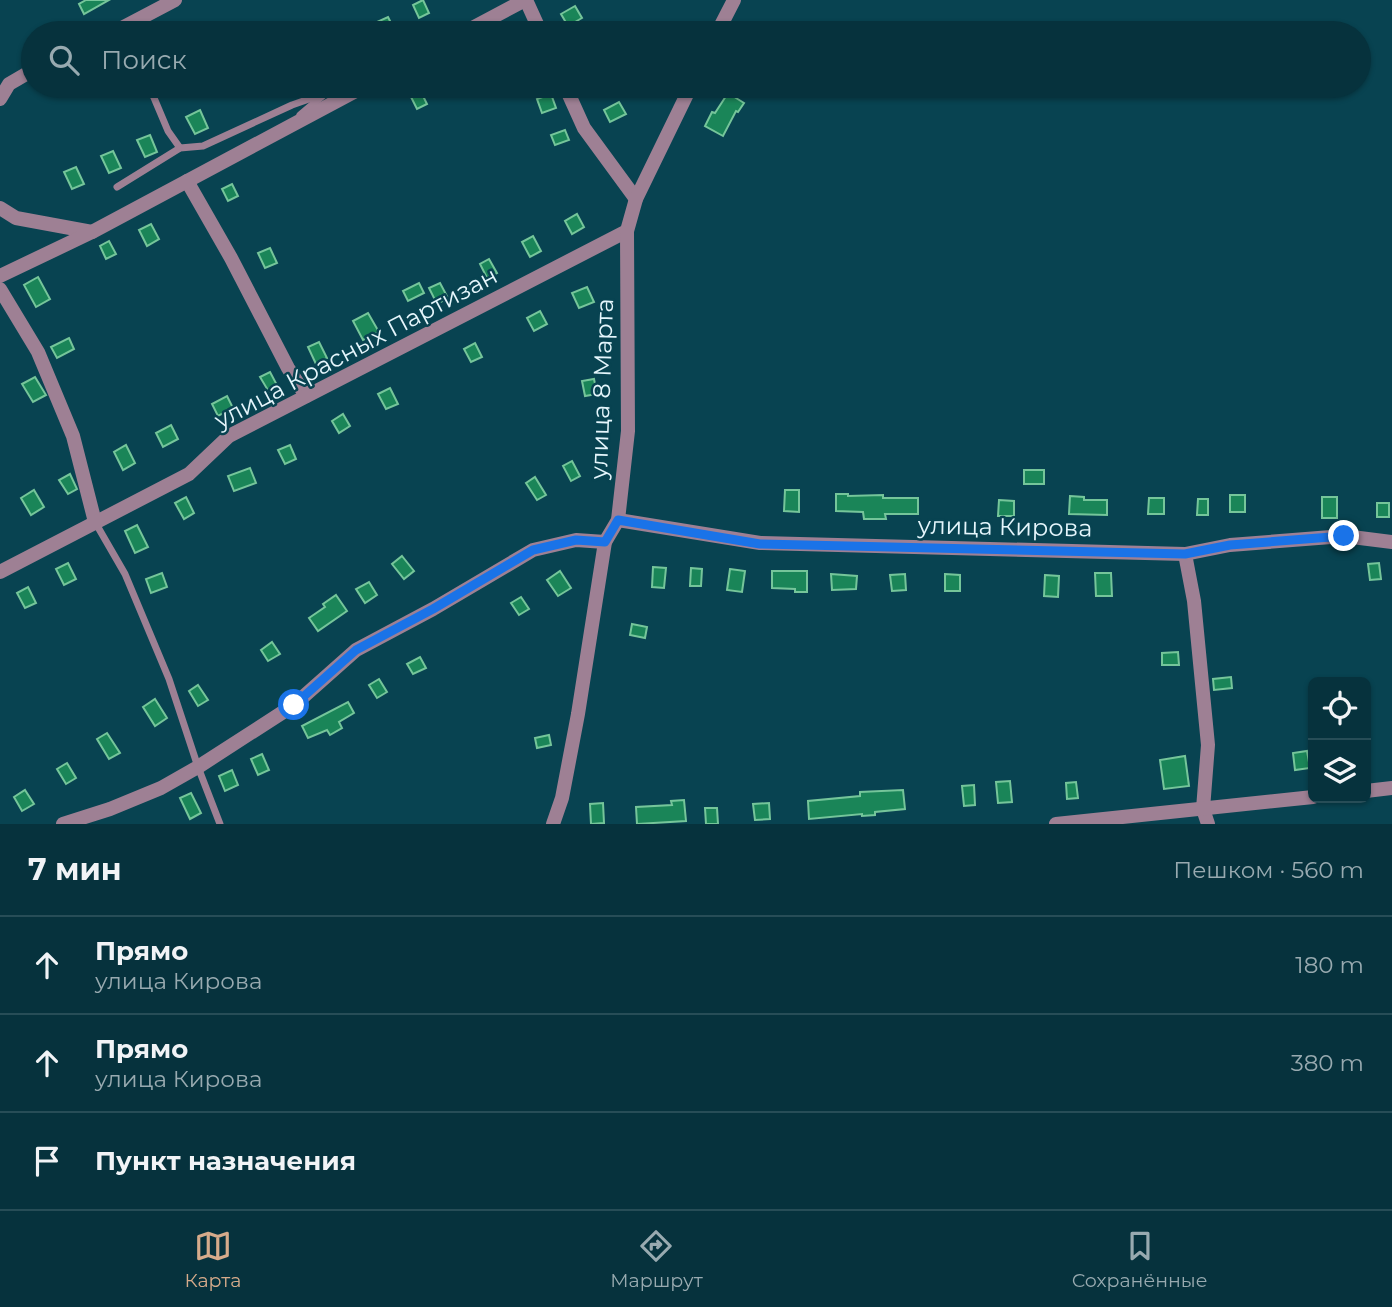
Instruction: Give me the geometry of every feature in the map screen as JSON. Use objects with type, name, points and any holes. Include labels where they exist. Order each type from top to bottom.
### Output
[{"type":"street","points":[[137,21],[175,0]]},
{"type":"street","points":[[486,21],[525,0],[535,21]]},
{"type":"street","points":[[723,21],[734,0]]},
{"type":"street","points":[[0,99],[9,84],[21,77]]},
{"type":"street","points":[[0,276],[92,232],[343,98]]},
{"type":"street","points":[[570,98],[584,128],[635,199]]},
{"type":"street","name":"улица 8 Марта","points":[[553,824],[562,798],[578,714],[605,542],[618,520],[628,431],[627,231],[635,199],[685,98]]},
{"type":"street","points":[[187,181],[231,258],[288,368],[306,396]]},
{"type":"street","points":[[0,208],[16,218],[92,232]]},
{"type":"street","name":"улица Красных Партизан","points":[[0,572],[189,474],[229,436],[627,231]]},
{"type":"street","points":[[0,289],[38,352],[73,436],[95,522]]},
{"type":"street","name":"улица Кирова","points":[[618,520],[760,544],[1185,554],[1230,545],[1344,536],[1392,542]]},
{"type":"street","points":[[63,824],[110,809],[161,788],[198,767],[294,705],[356,650],[433,609],[533,550],[576,540],[605,542]]},
{"type":"street","points":[[1185,554],[1194,601],[1208,745],[1203,809],[1208,824]]},
{"type":"street","points":[[1371,790],[1392,788]]},
{"type":"street","points":[[1056,824],[1308,798]]},
{"type":"lane","points":[[154,98],[168,131],[180,148]]},
{"type":"lane","points":[[117,187],[180,148],[203,146],[312,98]]},
{"type":"lane","points":[[281,131],[320,98]]},
{"type":"lane","points":[[95,522],[130,586],[169,679],[220,824]]},
{"type":"building","points":[[86,0],[109,0],[84,14],[79,4]]},
{"type":"building","points":[[423,0],[429,13],[419,18],[413,5]]},
{"type":"building","points":[[575,6],[582,18],[565,21],[561,14]]},
{"type":"building","points":[[412,98],[424,98],[427,104],[417,109]]},
{"type":"building","points":[[552,98],[556,108],[542,113],[537,99]]},
{"type":"building","points":[[725,98],[736,98],[744,103],[738,112],[736,111],[723,136],[705,126],[712,112],[715,113]]},
{"type":"building","points":[[619,102],[626,114],[610,122],[604,110]]},
{"type":"building","points":[[200,110],[208,128],[195,134],[186,117]]},
{"type":"building","points":[[565,130],[569,140],[555,145],[551,135]]},
{"type":"building","points":[[150,135],[157,152],[145,157],[137,140]]},
{"type":"building","points":[[113,151],[121,168],[109,173],[101,156]]},
{"type":"building","points":[[76,167],[84,184],[72,189],[64,172]]},
{"type":"building","points":[[232,184],[238,196],[228,201],[222,189]]},
{"type":"building","points":[[577,214],[584,227],[572,234],[565,221]]},
{"type":"building","points":[[151,224],[159,239],[147,246],[139,230]]},
{"type":"building","points":[[533,236],[541,251],[530,257],[522,242]]},
{"type":"building","points":[[109,241],[116,254],[106,259],[100,246]]},
{"type":"building","points":[[270,248],[277,263],[265,268],[258,253]]},
{"type":"building","points":[[489,259],[497,273],[487,278],[480,264]]},
{"type":"building","points":[[38,277],[50,299],[36,307],[24,285]]},
{"type":"building","points":[[419,283],[424,293],[408,301],[403,291]]},
{"type":"building","points":[[440,283],[448,298],[437,304],[429,288]]},
{"type":"building","points":[[587,287],[594,302],[579,308],[572,293]]},
{"type":"building","points":[[540,311],[547,324],[534,331],[527,318]]},
{"type":"building","points":[[368,313],[379,332],[363,340],[353,321]]},
{"type":"building","points":[[69,338],[74,349],[57,358],[51,347]]},
{"type":"building","points":[[319,342],[327,358],[316,364],[308,347]]},
{"type":"building","points":[[475,343],[482,357],[471,362],[464,349]]},
{"type":"building","points":[[270,372],[278,387],[269,392],[260,377]]},
{"type":"building","points":[[35,377],[46,395],[33,402],[22,384]]},
{"type":"building","points":[[594,379],[597,394],[585,396],[582,381]]},
{"type":"building","points":[[390,388],[398,404],[386,409],[378,394]]},
{"type":"building","points":[[227,396],[233,408],[218,416],[212,404]]},
{"type":"building","points":[[343,414],[350,426],[339,433],[332,421]]},
{"type":"building","points":[[171,425],[178,439],[163,447],[156,433]]},
{"type":"building","points":[[126,445],[135,463],[123,470],[114,452]]},
{"type":"building","points":[[290,445],[296,459],[285,464],[278,450]]},
{"type":"building","points":[[572,461],[580,476],[571,481],[563,466]]},
{"type":"building","points":[[250,468],[256,483],[234,491],[228,476]]},
{"type":"building","points":[[1024,470],[1044,470],[1044,484],[1024,484]]},
{"type":"building","points":[[70,474],[77,489],[68,494],[59,480]]},
{"type":"building","points":[[535,477],[546,495],[537,500],[526,483]]},
{"type":"building","points":[[34,490],[44,507],[31,515],[21,498]]},
{"type":"building","points":[[785,490],[799,490],[799,512],[784,511]]},
{"type":"building","points":[[836,494],[918,498],[918,514],[885,514],[886,519],[864,519],[863,512],[836,511]]},
{"type":"building","points":[[1230,495],[1245,495],[1245,512],[1230,512]]},
{"type":"building","points":[[1070,496],[1084,497],[1084,500],[1107,500],[1107,515],[1069,514]]},
{"type":"building","points":[[186,497],[194,513],[184,519],[175,503]]},
{"type":"building","points":[[1322,497],[1337,497],[1337,518],[1322,518]]},
{"type":"building","points":[[1149,498],[1164,498],[1164,514],[1148,514]]},
{"type":"building","points":[[1198,499],[1208,499],[1208,515],[1197,515]]},
{"type":"building","points":[[999,500],[1014,501],[1014,516],[998,516]]},
{"type":"building","points":[[1377,503],[1389,503],[1389,517],[1377,517]]},
{"type":"building","points":[[137,525],[148,547],[135,553],[125,531]]},
{"type":"building","points":[[402,556],[414,571],[404,579],[392,564]]},
{"type":"building","points":[[68,563],[76,579],[64,585],[56,569]]},
{"type":"building","points":[[1379,563],[1381,579],[1370,580],[1368,564]]},
{"type":"building","points":[[653,567],[666,568],[664,588],[652,587]]},
{"type":"building","points":[[691,568],[702,569],[701,586],[690,586]]},
{"type":"building","points":[[730,569],[745,571],[742,592],[727,590]]},
{"type":"building","points":[[560,571],[571,588],[558,596],[547,580]]},
{"type":"building","points":[[772,571],[807,571],[807,592],[772,588]]},
{"type":"building","points":[[162,573],[167,587],[151,593],[146,579]]},
{"type":"building","points":[[1095,573],[1111,573],[1112,596],[1096,596]]},
{"type":"building","points":[[831,574],[857,576],[856,589],[832,590]]},
{"type":"building","points":[[905,574],[906,590],[892,591],[890,575]]},
{"type":"building","points":[[945,574],[960,575],[960,591],[945,591]]},
{"type":"building","points":[[1045,575],[1059,576],[1058,597],[1044,596]]},
{"type":"building","points":[[369,582],[377,595],[365,603],[356,589]]},
{"type":"building","points":[[28,587],[36,603],[25,608],[17,593]]},
{"type":"building","points":[[336,595],[347,611],[318,631],[309,618]]},
{"type":"building","points":[[521,597],[529,609],[519,615],[511,603]]},
{"type":"building","points":[[632,624],[647,627],[645,638],[630,635]]},
{"type":"building","points":[[272,642],[280,654],[268,661],[261,650]]},
{"type":"building","points":[[1178,652],[1179,665],[1162,665],[1162,653]]},
{"type":"building","points":[[420,657],[426,668],[413,674],[407,664]]},
{"type":"building","points":[[1231,677],[1232,688],[1214,690],[1213,679]]},
{"type":"building","points":[[379,679],[387,692],[377,698],[369,685]]},
{"type":"building","points":[[198,685],[208,700],[198,706],[189,691]]},
{"type":"building","points":[[155,699],[167,718],[155,726],[143,707]]},
{"type":"building","points":[[348,702],[354,713],[339,722],[342,728],[330,735],[327,730],[308,738],[302,726]]},
{"type":"building","points":[[107,733],[120,753],[109,759],[97,739]]},
{"type":"building","points":[[549,735],[551,745],[537,748],[535,738]]},
{"type":"building","points":[[1307,751],[1308,768],[1295,770],[1293,753]]},
{"type":"building","points":[[262,754],[269,770],[258,775],[251,759]]},
{"type":"building","points":[[1185,756],[1189,786],[1164,789],[1160,760]]},
{"type":"building","points":[[67,763],[76,778],[66,784],[57,769]]},
{"type":"building","points":[[232,770],[238,785],[225,791],[219,776]]},
{"type":"building","points":[[1010,781],[1012,802],[998,803],[996,782]]},
{"type":"building","points":[[1076,782],[1078,798],[1067,799],[1066,783]]},
{"type":"building","points":[[974,785],[975,805],[964,806],[962,786]]},
{"type":"building","points":[[25,790],[34,804],[22,811],[14,797]]},
{"type":"building","points":[[903,790],[905,809],[875,812],[875,815],[809,819],[808,801],[860,796],[860,792]]},
{"type":"building","points":[[191,793],[201,813],[190,819],[180,798]]},
{"type":"building","points":[[684,800],[686,821],[637,824],[636,807],[672,805],[671,801]]},
{"type":"building","points":[[603,803],[604,823],[591,824],[590,804]]},
{"type":"building","points":[[769,803],[770,819],[755,820],[753,804]]},
{"type":"building","points":[[705,808],[717,808],[718,824],[706,824]]},
{"type":"route","points":[[294,705],[356,650],[433,609],[533,550],[576,540],[605,542],[618,520],[760,544],[1185,554],[1230,545],[1344,536]]}]
